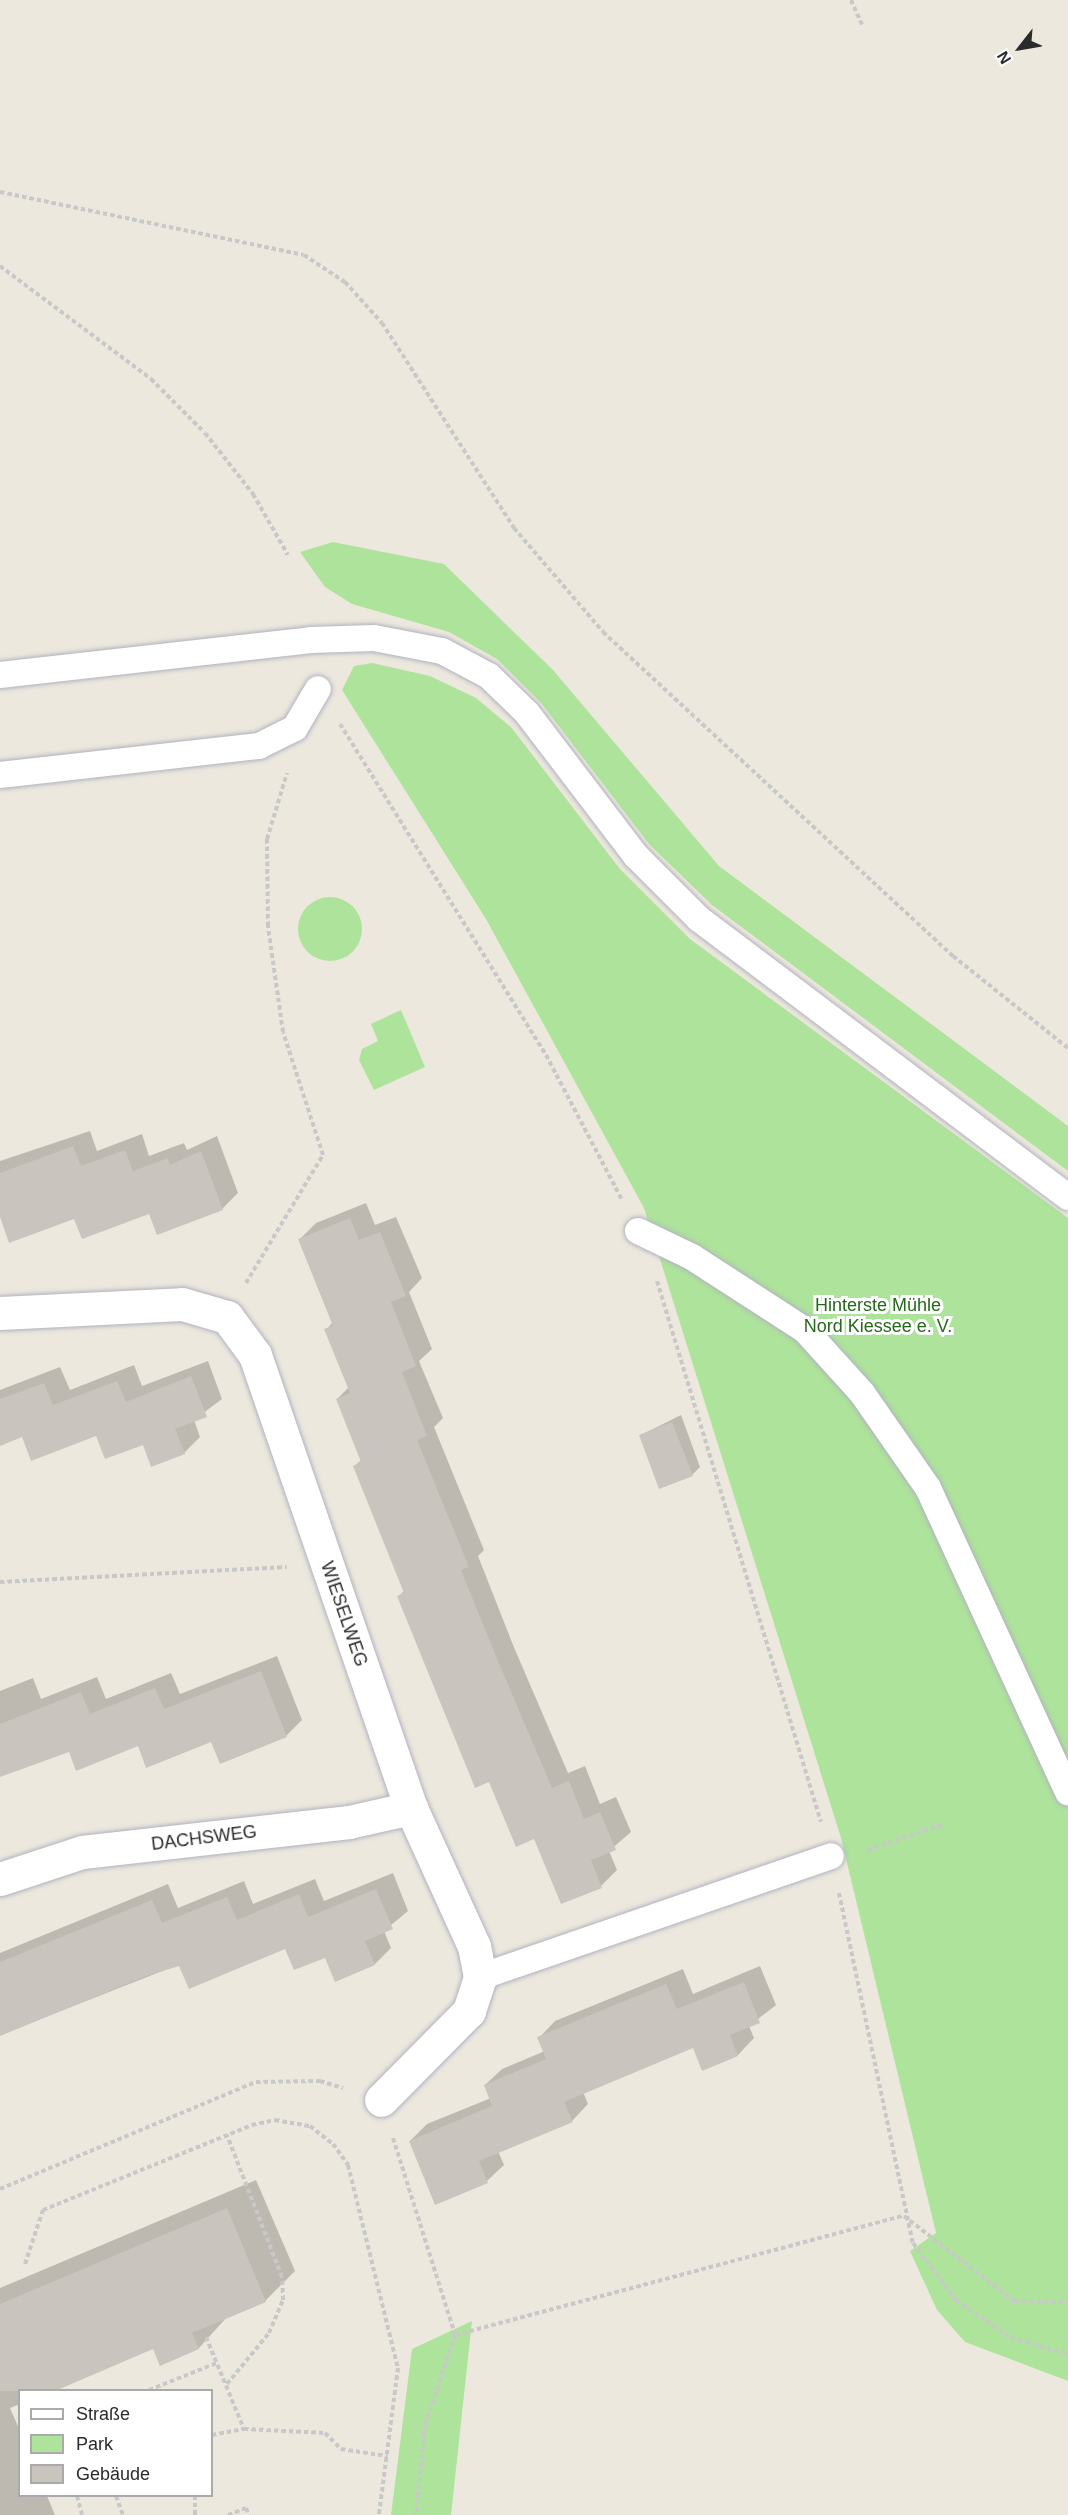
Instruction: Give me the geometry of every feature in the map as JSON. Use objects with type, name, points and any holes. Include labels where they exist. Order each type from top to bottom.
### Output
[{"type":"street","points":[[0,1312],[182,1304],[227,1317]]},
{"type":"street","name":"WIESELWEG","points":[[227,1317],[255,1355],[411,1808],[474,1946],[480,1977],[469,2011],[381,2100]]},
{"type":"street","name":"DACHSWEG","points":[[0,1879],[82,1852],[349,1822],[411,1808]]},
{"type":"lane","points":[[0,675],[311,640],[374,638],[442,651],[489,676],[527,713],[636,856],[699,919],[1068,1197]]},
{"type":"lane","points":[[0,775],[259,746],[295,728],[318,689]]},
{"type":"lane","points":[[638,1232],[692,1257],[805,1329],[862,1393],[928,1488],[1068,1792]]},
{"type":"lane","points":[[480,1977],[831,1856]]},
{"type":"path","points":[[851,0],[862,25]]},
{"type":"path","points":[[0,192],[304,255],[345,282],[382,323],[514,528],[603,632],[953,956],[1068,1048]]},
{"type":"path","points":[[0,266],[167,394],[253,494],[288,555]]},
{"type":"path","points":[[318,689],[546,1055],[638,1232],[831,1856],[908,2198],[903,2216],[913,2243],[956,2300],[1011,2338],[1068,2354]]},
{"type":"path","points":[[227,1317],[323,1155],[284,1032],[268,926],[267,839],[295,728]]},
{"type":"path","points":[[0,1582],[327,1565]]},
{"type":"path","points":[[831,1856],[885,1848],[944,1824]]},
{"type":"path","points":[[0,2189],[256,2082],[320,2081],[381,2100],[455,2335],[425,2425],[416,2515]]},
{"type":"path","points":[[25,2264],[43,2210],[227,2135],[275,2120],[310,2126],[333,2144],[348,2165],[398,2368],[379,2515]]},
{"type":"path","points":[[227,2135],[282,2277],[283,2300],[269,2333],[227,2384]]},
{"type":"path","points":[[903,2216],[1014,2301],[1068,2302]]},
{"type":"path","points":[[455,2335],[903,2216]]},
{"type":"path","points":[[206,2337],[244,2429]]},
{"type":"path","points":[[154,2389],[217,2363]]},
{"type":"path","points":[[213,2434],[244,2429],[325,2433],[340,2449],[387,2456]]},
{"type":"path","points":[[77,2497],[82,2515]]},
{"type":"path","points":[[116,2497],[123,2515]]},
{"type":"path","points":[[195,2497],[195,2515]]},
{"type":"path","points":[[228,2515],[246,2508],[249,2515]]},
{"type":"green space","points":[[333,542],[444,564],[553,670],[719,866],[1068,1126],[1068,1171],[712,905],[649,844],[542,704],[497,659],[449,632],[352,604],[325,587],[300,552]]},
{"type":"green space","name":"Hinterste Mühle Nord Kiessee e. V.","points":[[372,663],[430,676],[476,698],[511,727],[620,869],[690,939],[1068,1218],[1068,2381],[965,2342],[937,2310],[910,2251],[936,2233],[841,1838],[644,1208],[486,919],[342,690],[354,666]]},
{"type":"green space","points":[[330,897],[353,906],[362,929],[353,952],[330,961],[307,952],[298,929],[307,906]]},
{"type":"green space","points":[[401,1010],[425,1067],[374,1090],[359,1060],[362,1049],[378,1041],[371,1024]]},
{"type":"green space","points":[[472,2321],[451,2515],[391,2515],[412,2349]]},
{"type":"building","points":[[73,1146],[81,1166],[125,1150],[133,1171],[168,1158],[170,1165],[201,1151],[223,1210],[157,1235],[149,1214],[82,1239],[74,1219],[9,1243],[0,1217],[0,1173]]},
{"type":"building","points":[[350,1218],[359,1240],[380,1232],[406,1296],[391,1302],[416,1366],[402,1372],[427,1436],[417,1440],[469,1567],[461,1570],[498,1661],[552,1788],[569,1781],[584,1819],[600,1812],[616,1850],[591,1860],[602,1888],[561,1904],[534,1839],[516,1847],[489,1782],[475,1788],[397,1596],[404,1593],[353,1466],[361,1462],[336,1399],[350,1393],[324,1329],[333,1326],[298,1239]]},
{"type":"building","points":[[191,1376],[207,1417],[175,1429],[185,1454],[151,1467],[143,1445],[105,1459],[96,1436],[31,1461],[22,1437],[0,1446],[0,1399],[44,1383],[53,1405],[117,1381],[126,1402]]},
{"type":"building","points":[[672,1422],[693,1476],[659,1489],[639,1435]]},
{"type":"building","points":[[261,1671],[287,1737],[220,1764],[211,1742],[146,1768],[138,1746],[76,1771],[69,1752],[0,1777],[0,1724],[81,1692],[90,1714],[155,1688],[164,1709]]},
{"type":"building","points":[[376,1889],[393,1929],[365,1941],[375,1965],[335,1982],[325,1958],[294,1970],[285,1949],[189,1989],[179,1966],[146,1976],[0,2036],[0,1962],[152,1900],[162,1923],[227,1897],[237,1920],[299,1894],[308,1917]]},
{"type":"building","points":[[744,1982],[760,2023],[730,2035],[738,2056],[702,2071],[693,2048],[564,2102],[573,2122],[479,2161],[488,2183],[435,2205],[409,2141],[492,2106],[484,2085],[546,2059],[537,2037],[666,1984],[677,2009]]},
{"type":"building","points":[[227,2208],[266,2302],[192,2333],[199,2349],[160,2366],[153,2349],[60,2389],[18,2389],[18,2391],[0,2391],[0,2304]]}]
